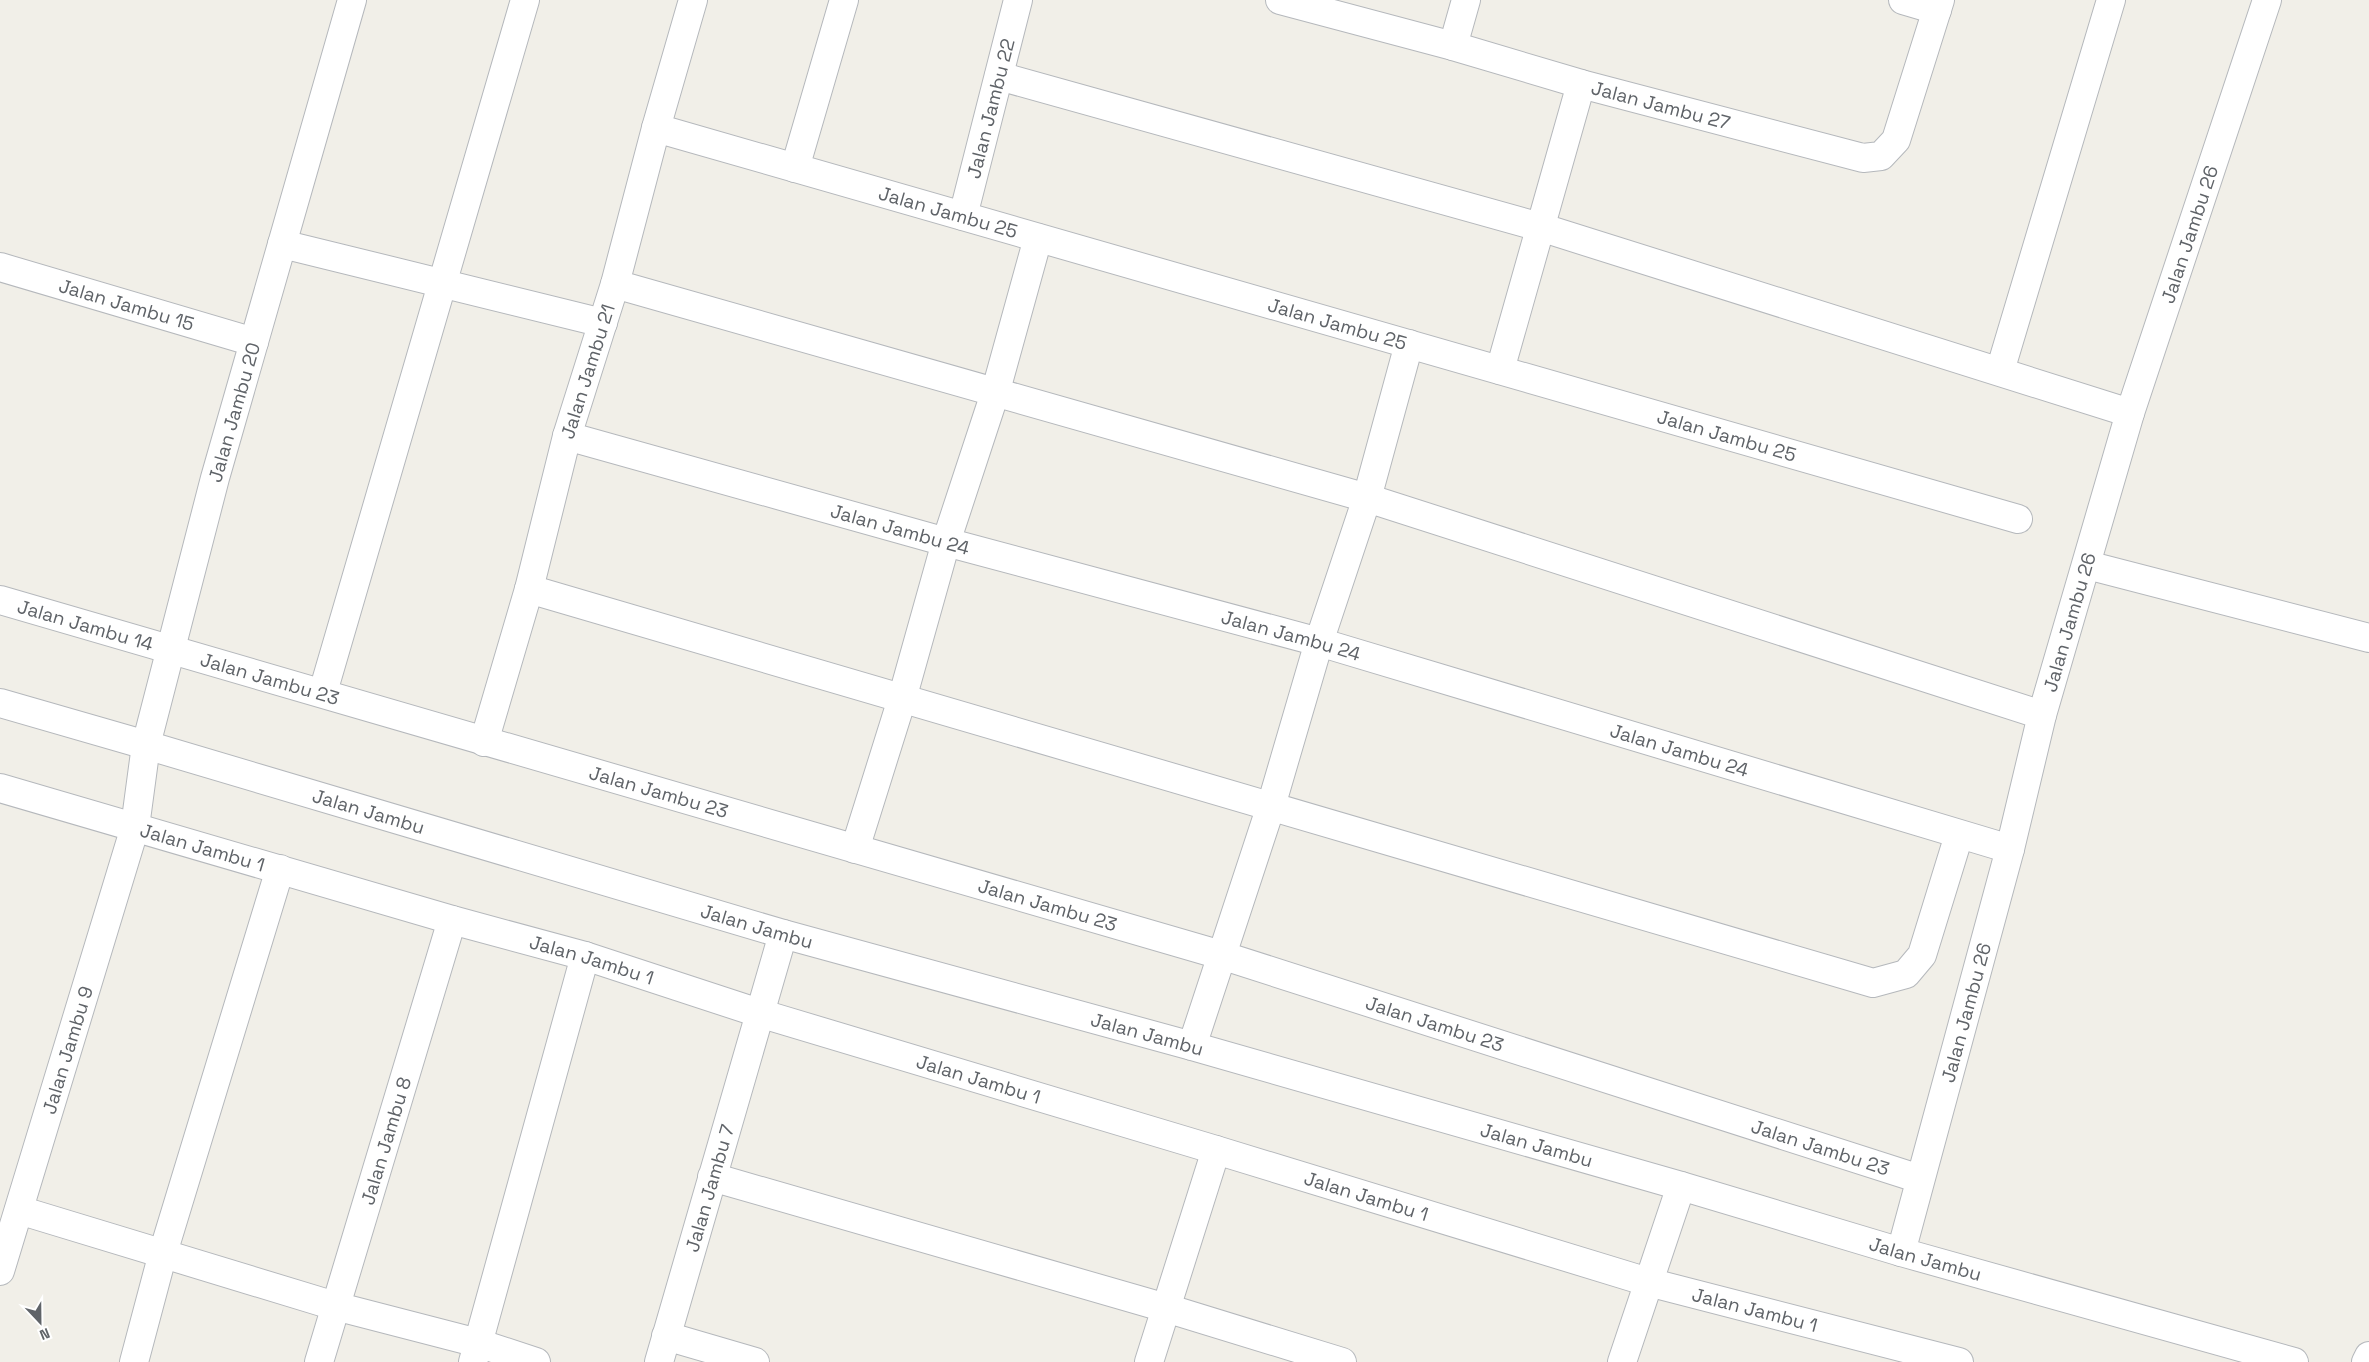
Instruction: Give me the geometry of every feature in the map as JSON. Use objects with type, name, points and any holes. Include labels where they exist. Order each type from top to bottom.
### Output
[{"type":"street","name":"Jalan Jambu 20","points":[[136,827],[146,744],[170,650],[215,478],[352,0]]},
{"type":"street","points":[[323,692],[525,0]]},
{"type":"street","name":"Jalan Jambu 21","points":[[484,742],[529,589],[568,436],[615,284],[656,128],[693,0]]},
{"type":"street","points":[[795,168],[844,0]]},
{"type":"street","name":"Jalan Jambu 22","points":[[963,216],[1018,0]]},
{"type":"street","name":"Jalan Jambu 27","points":[[1280,0],[1453,46],[1581,84],[1863,158],[1881,156],[1896,140],[1938,5]]},
{"type":"street","points":[[1453,46],[1466,0]]},
{"type":"street","points":[[1903,0],[1938,5]]},
{"type":"street","points":[[2000,372],[2111,0]]},
{"type":"street","name":"Jalan Jambu 26","points":[[1900,1252],[2010,849],[2042,715],[2130,412],[2267,0]]},
{"type":"street","points":[[999,76],[1540,227],[2130,412]]},
{"type":"street","points":[[1500,370],[1581,84]]},
{"type":"street","name":"Jalan Jambu 25","points":[[656,128],[2018,519]]},
{"type":"street","points":[[855,849],[902,699],[946,542],[996,390],[1038,238]]},
{"type":"street","points":[[282,244],[603,323]]},
{"type":"street","name":"Jalan Jambu 15","points":[[0,267],[254,342]]},
{"type":"street","points":[[615,284],[996,390],[1367,498],[2042,715]]},
{"type":"street","points":[[1192,1046],[1271,806],[1319,642],[1367,498],[1409,344]]},
{"type":"street","name":"Jalan Jambu 24","points":[[568,436],[946,542],[1319,642],[2010,849]]},
{"type":"street","points":[[2087,565],[2369,638]]},
{"type":"street","points":[[529,589],[1873,983],[1906,974],[1922,955],[1959,835]]},
{"type":"street","name":"Jalan Jambu 14","points":[[0,600],[170,650]]},
{"type":"street","name":"Jalan Jambu 23","points":[[170,650],[323,692],[484,742],[1221,955],[1920,1179]]},
{"type":"street","name":"Jalan Jambu","points":[[0,703],[146,744],[783,934],[1192,1046],[1681,1186],[1900,1252],[2294,1362]]},
{"type":"street","name":"Jalan Jambu 1","points":[[0,788],[452,920],[585,956],[759,1014],[1216,1150],[1648,1282],[1959,1362]]},
{"type":"street","name":"Jalan Jambu 9","points":[[0,1270],[136,827]]},
{"type":"street","points":[[134,1362],[163,1253],[280,869]]},
{"type":"street","name":"Jalan Jambu 8","points":[[319,1362],[452,920]]},
{"type":"street","name":"Jalan Jambu 7","points":[[659,1362],[783,934]]},
{"type":"street","points":[[475,1353],[585,956]]},
{"type":"street","points":[[1149,1362],[1216,1150]]},
{"type":"street","points":[[712,1177],[1166,1308],[1342,1362]]},
{"type":"street","points":[[1622,1362],[1681,1186]]},
{"type":"street","points":[[18,1210],[335,1306],[475,1353],[536,1362]]},
{"type":"street","points":[[666,1336],[755,1362]]},
{"type":"street","points":[[2366,1362],[2369,1356]]}]
